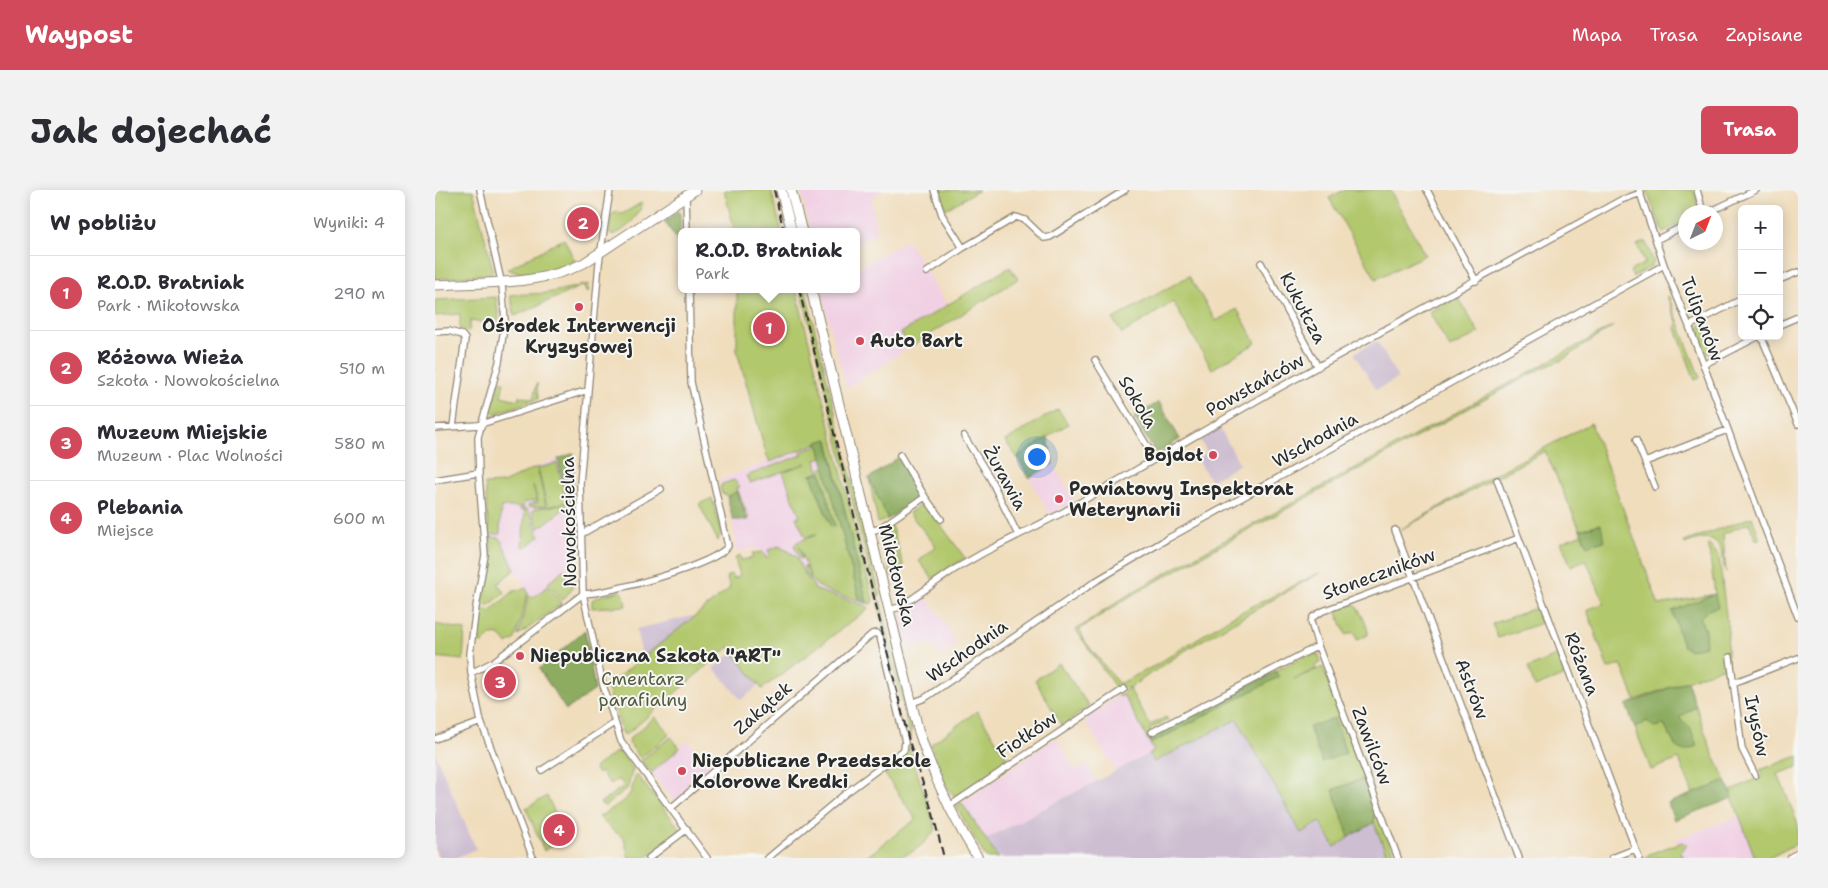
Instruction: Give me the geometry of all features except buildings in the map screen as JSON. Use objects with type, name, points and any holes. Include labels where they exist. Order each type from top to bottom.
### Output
[{"type":"main road","points":[[435,285],[535,279],[559,274],[601,252],[695,190]]},
{"type":"main road","points":[[781,190],[791,228]]},
{"type":"main road","points":[[791,190],[801,228]]},
{"type":"main road","name":"Mikołowska","points":[[812,293],[911,703],[929,764],[948,807],[978,858]]},
{"type":"main road","points":[[1792,858],[1798,855]]},
{"type":"street","points":[[480,190],[501,280],[505,310],[503,345],[478,437],[485,555],[470,654],[471,673],[481,722],[533,858]]},
{"type":"street","name":"Nowokościelna","points":[[610,190],[601,252],[580,483],[583,533],[583,594],[603,685],[614,723],[626,750],[707,858]]},
{"type":"street","points":[[934,190],[942,215],[963,248]]},
{"type":"street","points":[[927,272],[1015,217],[1025,220],[1045,238],[1050,237],[1125,190]]},
{"type":"street","points":[[1427,190],[1476,281]]},
{"type":"street","points":[[1697,190],[1701,205]]},
{"type":"street","points":[[1723,206],[1757,190]]},
{"type":"street","name":"Powstańców","points":[[889,610],[900,607],[955,569],[1640,191]]},
{"type":"street","name":"Tulipanów","points":[[1640,191],[1665,265],[1798,617]]},
{"type":"street","points":[[686,196],[687,228]]},
{"type":"street","points":[[1656,240],[1678,229]]},
{"type":"street","name":"Kukułcza","points":[[1261,263],[1318,367]]},
{"type":"street","name":"Wschodnia","points":[[911,703],[925,698],[1096,581],[1159,544],[1665,265]]},
{"type":"street","points":[[1783,278],[1798,272]]},
{"type":"street","points":[[471,673],[493,662],[583,594],[598,593],[671,574],[720,552],[727,546],[692,387],[689,293]]},
{"type":"street","points":[[1689,326],[1738,300]]},
{"type":"street","points":[[1783,324],[1798,316]]},
{"type":"street","points":[[435,332],[460,333],[465,339],[453,426]]},
{"type":"street","points":[[1703,365],[1752,340]]},
{"type":"street","points":[[1762,340],[1798,424]]},
{"type":"street","name":"Sokola","points":[[1095,360],[1155,459]]},
{"type":"street","points":[[435,428],[482,423],[588,390]]},
{"type":"street","points":[[1645,462],[1727,430]]},
{"type":"street","name":"Żurawia","points":[[964,436],[989,478],[1018,535]]},
{"type":"street","points":[[1636,440],[1655,487]]},
{"type":"street","points":[[901,455],[925,497],[941,519]]},
{"type":"street","points":[[435,480],[479,474]]},
{"type":"street","name":"Różana","points":[[1497,480],[1639,858]]},
{"type":"street","points":[[583,533],[661,489]]},
{"type":"street","points":[[870,531],[878,529],[925,497]]},
{"type":"street","name":"Astrów","points":[[1395,530],[1519,858]]},
{"type":"street","name":"Słoneczników","points":[[1318,646],[1311,622],[1318,614],[1519,538]]},
{"type":"street","name":"Zakątek","points":[[671,808],[872,634],[877,632],[880,637],[905,742],[904,750],[833,803],[768,858]]},
{"type":"street","points":[[1152,732],[1318,646]]},
{"type":"street","name":"Zawilców","points":[[1318,646],[1398,858]]},
{"type":"street","name":"Irysów","points":[[1730,657],[1742,749],[1755,775]]},
{"type":"street","name":"Irysów","points":[[1733,683],[1798,658]]},
{"type":"street","name":"Fiołków","points":[[948,807],[1124,689]]},
{"type":"street","points":[[435,739],[481,722]]},
{"type":"street","points":[[542,770],[614,723]]},
{"type":"street","points":[[649,858],[687,829]]},
{"type":"street","points":[[1612,858],[1635,849]]},
{"type":"shaded area","points":[[801,190],[884,190],[872,196],[876,233],[860,242],[860,228],[809,228]]},
{"type":"shaded area","points":[[907,240],[947,305],[901,333],[910,347],[847,388],[830,330],[823,293],[860,293],[860,267]]},
{"type":"shaded area","points":[[1377,341],[1398,378],[1376,390],[1354,353]]},
{"type":"shaded area","points":[[1219,427],[1240,464],[1211,481],[1197,459],[1207,452],[1199,438]]},
{"type":"shaded area","points":[[827,439],[868,609],[843,628],[815,589],[779,547],[765,558],[763,552],[757,548],[736,551],[735,532],[727,497],[722,494],[719,480]]},
{"type":"shaded area","points":[[574,453],[575,564],[532,599],[509,558],[488,575],[491,553],[485,484],[503,483],[536,467]]},
{"type":"shaded area","points":[[1053,464],[1075,502],[1050,515],[1029,478]]},
{"type":"shaded area","points":[[925,596],[942,618],[957,643],[940,655],[931,643],[907,648],[901,620],[903,613]]},
{"type":"shaded area","points":[[692,616],[694,618],[643,659],[636,629]]},
{"type":"shaded area","points":[[733,652],[759,685],[741,700],[714,668]]},
{"type":"shaded area","points":[[1289,672],[1349,837],[1374,823],[1388,858],[998,858],[986,839],[1154,751],[1150,744]]},
{"type":"shaded area","points":[[1118,696],[1124,696],[1154,751],[1116,771],[1084,720]]},
{"type":"shaded area","points":[[1056,738],[1075,770],[1087,764],[1097,781],[986,839],[962,803]]},
{"type":"shaded area","name":"Niepubliczne Przedszkole Kolorowe Kredki","points":[[688,740],[713,768],[675,801],[651,773]]},
{"type":"shaded area","points":[[435,753],[476,849],[455,858],[439,858],[435,849]]},
{"type":"shaded area","points":[[1740,816],[1755,858],[1684,858],[1676,839]]},
{"type":"green space","points":[[435,190],[473,190],[493,270],[490,274],[435,279]]},
{"type":"green space","points":[[724,190],[771,190],[781,228],[734,228]]},
{"type":"green space","points":[[939,190],[979,190],[946,209]]},
{"type":"green space","points":[[1344,190],[1390,190],[1425,255],[1376,279],[1329,198]]},
{"type":"green space","points":[[1646,190],[1694,190],[1698,205],[1678,205],[1678,224],[1663,232]]},
{"type":"green space","points":[[641,203],[643,204],[638,214],[626,227],[616,234],[611,235],[609,233],[611,215],[618,211],[622,214]]},
{"type":"green space","points":[[678,211],[680,214],[680,228],[678,228],[678,242],[665,222]]},
{"type":"green space","points":[[564,239],[575,261],[541,272],[523,273],[507,269]]},
{"type":"green space","points":[[1645,241],[1654,262],[1651,267],[1633,277],[1630,271],[1645,263],[1637,245]]},
{"type":"green space","points":[[1010,267],[1018,279],[910,347],[901,333]]},
{"type":"green space","points":[[1189,276],[1216,321],[1237,309],[1256,343],[1212,369],[1173,302],[1122,334],[1113,319]]},
{"type":"green space","points":[[589,284],[588,292],[584,285]]},
{"type":"green space","points":[[584,285],[515,316],[510,295],[547,293]]},
{"type":"green space","points":[[737,293],[797,293],[873,600],[871,604],[867,603],[828,439],[770,462],[737,351]]},
{"type":"green space","points":[[802,293],[806,293],[880,596],[876,597]]},
{"type":"green space","points":[[1668,295],[1700,378],[1695,380],[1675,326],[1678,324]]},
{"type":"green space","points":[[496,297],[499,318],[497,323],[470,321],[469,331],[460,329],[460,314],[435,316],[435,300]]},
{"type":"green space","points":[[1458,297],[1479,333],[1450,348],[1429,312]]},
{"type":"green space","points":[[1702,324],[1716,354],[1705,353],[1696,332]]},
{"type":"green space","points":[[1613,326],[1562,360],[1538,370],[1171,573],[1129,597],[1080,629],[1084,640],[1118,683],[1121,683],[1156,665],[1231,617],[1321,572],[1189,648],[1129,688],[1115,687],[1076,630],[1123,598],[1178,566]]},
{"type":"green space","points":[[500,381],[504,382],[501,396],[518,400],[519,396],[533,399],[537,383],[538,399],[494,414],[491,410]]},
{"type":"green space","points":[[1159,402],[1180,439],[1156,454],[1134,417]]},
{"type":"green space","points":[[1058,409],[1068,424],[1017,457],[1005,441]]},
{"type":"green space","points":[[1591,423],[1659,605],[1715,594],[1708,543],[1719,556],[1728,632],[1727,654],[1730,679],[1725,682],[1724,667],[1635,700],[1621,664],[1608,669],[1587,610],[1604,603],[1586,560],[1571,566],[1561,542],[1582,534],[1587,545],[1600,524],[1580,530],[1545,451],[1400,530],[1497,473]],"holes":[[[1715,595],[1708,610],[1700,618],[1705,631],[1683,646],[1680,632]]]},
{"type":"green space","points":[[1048,437],[1053,464],[1029,478],[1017,457]]},
{"type":"green space","points":[[827,439],[867,603],[860,601],[818,442]]},
{"type":"green space","points":[[819,445],[823,457],[816,459],[819,473],[811,475],[831,527],[835,526],[820,469],[825,467],[860,601],[826,590],[812,581],[803,567],[805,566],[811,578],[798,545],[802,558],[800,559],[794,546],[797,542],[816,535],[805,537],[796,517],[800,517],[783,472],[807,463],[750,483],[746,476],[802,455],[801,452]]},
{"type":"green space","points":[[574,453],[573,503],[569,505],[558,459]]},
{"type":"green space","points":[[899,457],[921,497],[888,519],[869,478]]},
{"type":"green space","points":[[557,463],[567,502],[547,507],[538,468]]},
{"type":"green space","points":[[537,467],[546,506],[529,507],[528,505],[538,502],[533,485],[537,500],[523,503],[524,507],[501,507],[500,534],[489,535],[485,484],[503,483]]},
{"type":"green space","points":[[821,472],[835,526],[831,527],[811,475]]},
{"type":"green space","points":[[869,478],[888,519],[878,523]]},
{"type":"green space","points":[[734,480],[740,487],[737,488],[749,519],[747,520],[737,492],[730,496],[722,494],[720,487],[722,484]]},
{"type":"green space","points":[[737,491],[747,520],[733,520],[727,497]]},
{"type":"green space","points":[[712,498],[721,532],[718,541],[699,504]]},
{"type":"green space","points":[[924,502],[965,558],[933,579],[919,561],[936,546],[909,513]]},
{"type":"green space","points":[[569,503],[569,505],[538,529],[532,511],[534,509]]},
{"type":"green space","points":[[519,509],[527,509],[540,536],[527,547],[522,546],[525,511]]},
{"type":"green space","points":[[1752,517],[1760,539],[1756,540],[1749,523],[1723,534],[1726,572],[1722,553],[1719,546],[1712,539],[1696,540],[1685,544],[1684,542]]},
{"type":"green space","points":[[891,524],[904,568],[891,576],[880,532]]},
{"type":"green space","points":[[1601,524],[1604,541],[1587,546],[1580,530]]},
{"type":"green space","points":[[490,537],[500,538],[515,569],[498,584],[505,593],[489,605],[483,606],[491,553]]},
{"type":"green space","name":"Cmentarz parafialny","points":[[779,546],[796,556],[803,572],[816,590],[867,606],[868,609],[762,689],[729,647],[627,734],[623,734],[607,686],[729,589],[730,586],[726,577],[731,574],[734,579],[740,575],[735,559],[737,556],[740,555],[741,560],[753,558],[752,553],[763,552],[766,558],[770,555],[768,550]]},
{"type":"green space","points":[[564,569],[575,581],[573,587],[563,600],[548,583]]},
{"type":"green space","points":[[548,586],[562,603],[518,636],[529,594],[532,598]]},
{"type":"green space","points":[[526,588],[528,592],[515,639],[507,644],[499,635],[493,635],[483,643],[477,642],[483,610],[490,611],[514,591]]},
{"type":"green space","points":[[620,591],[624,594],[626,606],[592,608],[592,600],[596,597]]},
{"type":"green space","points":[[1715,594],[1718,607],[1708,610],[1700,618],[1705,631],[1706,646],[1689,650],[1683,646],[1672,611]]},
{"type":"green space","points":[[880,600],[912,728],[911,740],[878,603]]},
{"type":"green space","points":[[1355,604],[1362,615],[1368,631],[1368,635],[1357,640],[1354,632],[1346,635],[1336,610]]},
{"type":"green space","points":[[1541,606],[1545,622],[1498,638],[1492,624]]},
{"type":"green space","points":[[435,624],[465,630],[463,660],[435,657]]},
{"type":"green space","points":[[585,630],[595,690],[566,710],[539,669]]},
{"type":"green space","points":[[1311,653],[1319,655],[1321,663],[1315,666],[1316,669],[1294,679],[1323,667],[1364,778],[1333,790],[1349,837],[1335,847],[1320,822],[1301,833],[1237,719],[1154,762],[1149,754],[1154,751],[1150,744],[1278,677],[1275,671]]},
{"type":"green space","points":[[1558,655],[1565,675],[1535,687],[1528,668]]},
{"type":"green space","points":[[1059,663],[1089,706],[1062,726],[1035,680]]},
{"type":"green space","points":[[1275,671],[1279,677],[1150,744],[1147,738]]},
{"type":"green space","points":[[1687,681],[1696,706],[1679,718],[1690,727],[1697,746],[1685,751],[1676,747],[1664,725],[1654,727],[1647,721],[1635,728],[1626,705]]},
{"type":"green space","points":[[1129,688],[1150,725],[1166,717],[1168,720],[1150,729],[1151,736],[1147,738],[1124,696],[1118,696]]},
{"type":"green space","points":[[1696,706],[1711,750],[1726,781],[1693,794],[1679,759],[1651,770],[1635,728],[1647,721],[1664,725],[1676,747],[1690,727],[1679,718]]},
{"type":"green space","points":[[977,711],[1009,761],[957,798],[944,781],[931,744]]},
{"type":"green space","points":[[655,717],[668,732],[668,736],[640,758],[629,743],[630,738]]},
{"type":"green space","points":[[1334,718],[1346,753],[1322,762],[1309,727]]},
{"type":"green space","points":[[671,737],[680,748],[651,773],[641,760]]},
{"type":"green space","points":[[909,748],[936,829],[921,846],[906,854],[888,858],[865,858],[916,819],[882,770]]},
{"type":"green space","points":[[619,750],[633,769],[627,789],[605,806],[600,803],[624,786],[619,779],[610,784],[601,772],[598,774],[594,768]]},
{"type":"green space","points":[[1798,756],[1798,767],[1778,774],[1798,824],[1798,843],[1769,858],[1755,858],[1730,791],[1762,776],[1760,770]]},
{"type":"green space","points":[[636,774],[681,830],[646,858],[629,858],[624,838],[599,817],[625,800],[631,792]]},
{"type":"green space","points":[[1364,778],[1375,807],[1374,823],[1349,837],[1333,790]]},
{"type":"green space","points":[[1726,781],[1733,798],[1674,820],[1668,803]]},
{"type":"green space","points":[[547,796],[556,815],[547,821],[560,840],[544,851],[526,808]]},
{"type":"green space","points":[[962,803],[998,858],[987,858],[985,856],[956,806]]},
{"type":"green space","points":[[1376,806],[1395,858],[1388,858],[1374,823]]},
{"type":"green space","points":[[1682,842],[1687,845],[1681,852],[1684,858],[1645,858],[1649,854]]},
{"type":"railway","points":[[774,190],[783,228]]},
{"type":"railway","points":[[800,293],[909,741],[933,814],[944,858]]},
{"type":"place","name":"Różowa Wieża","points":[[583,223]]},
{"type":"place","name":"Ośrodek Interwencji Kryzysowej","points":[[579,307]]},
{"type":"place","name":"R.O.D. Bratniak","points":[[769,328]]},
{"type":"place","name":"Auto Bart","points":[[860,341]]},
{"type":"place","name":"Bojdoł","points":[[1213,455]]},
{"type":"place","name":"Powiatowy Inspektorat Weterynarii","points":[[1059,499]]},
{"type":"place","name":"Niepubliczna Szkoła \"ART\"","points":[[520,656]]},
{"type":"place","name":"Muzeum Miejskie","points":[[500,682]]},
{"type":"place","name":"Niepubliczne Przedszkole Kolorowe Kredki","points":[[682,771]]},
{"type":"place","name":"Plebania","points":[[559,830]]}]
